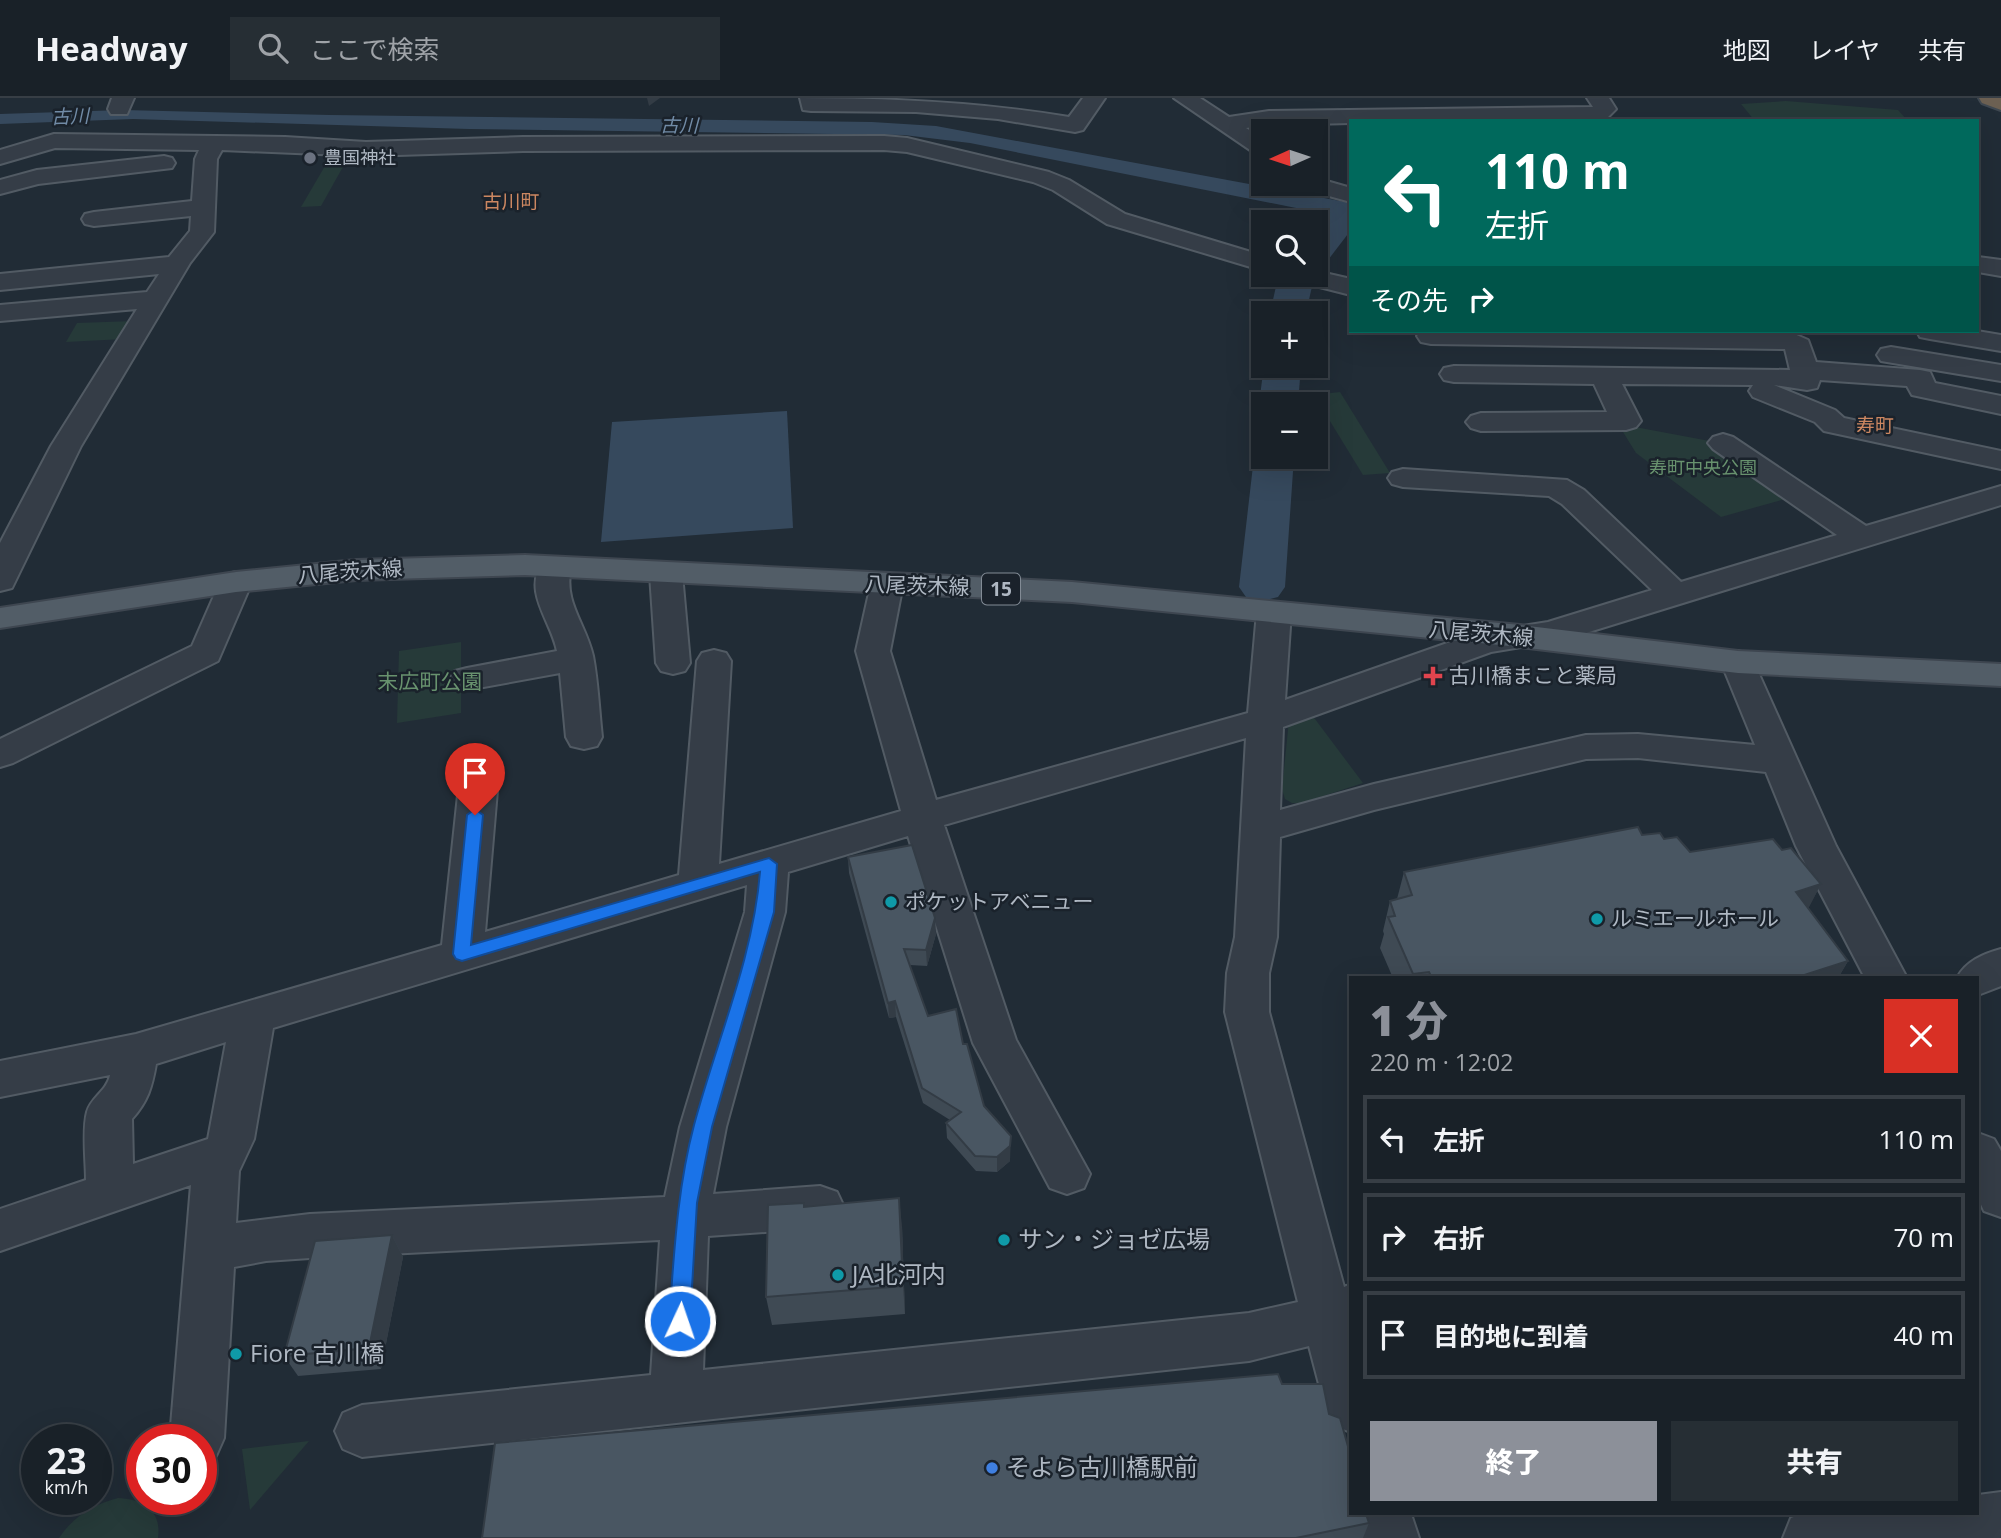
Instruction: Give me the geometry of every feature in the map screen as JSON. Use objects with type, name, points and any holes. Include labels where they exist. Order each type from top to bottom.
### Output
[{"type":"highway","points":[[1990,98],[2001,104]]},
{"type":"main road","name":"八尾茨木線","points":[[0,618],[236,582],[377,568],[525,565],[1072,592],[1520,636],[1738,662],[2001,675]]},
{"type":"street","points":[[811,98],[811,105],[916,106],[998,112],[1075,125],[1094,98]]},
{"type":"street","points":[[1185,98],[1251,140]]},
{"type":"street","points":[[1226,124],[1380,106],[1601,110]]},
{"type":"street","points":[[96,141],[119,109]]},
{"type":"street","points":[[0,137],[39,130],[54,141]]},
{"type":"street","points":[[0,157],[54,141],[96,141],[210,151],[718,142],[907,145],[1041,177],[1061,185],[1116,219],[1251,260]]},
{"type":"street","points":[[0,187],[37,177],[210,151]]},
{"type":"street","points":[[0,581],[14,547],[66,446],[178,264],[202,232],[210,151]]},
{"type":"street","points":[[1328,189],[1349,194]]},
{"type":"street","points":[[94,219],[204,207]]},
{"type":"street","points":[[0,282],[178,264]]},
{"type":"street","points":[[1979,265],[2001,268]]},
{"type":"street","points":[[1328,281],[1349,287]]},
{"type":"street","points":[[0,334],[8,312],[157,299]]},
{"type":"street","points":[[1942,333],[2001,343]]},
{"type":"street","points":[[1431,336],[1792,341],[1801,358],[1807,382],[1780,377],[1454,374]]},
{"type":"street","points":[[1626,338],[1649,377]]},
{"type":"street","points":[[1801,358],[1918,357],[2001,373]]},
{"type":"street","points":[[1801,358],[1920,378],[1922,389],[2001,405]]},
{"type":"street","points":[[1481,422],[1626,421],[1605,377]]},
{"type":"street","points":[[1763,391],[1825,416],[1834,425],[1931,445],[1957,454],[2001,460]]},
{"type":"street","points":[[1723,443],[1861,537]]},
{"type":"street","points":[[1403,478],[1556,487],[1573,497],[1674,593]]},
{"type":"street","points":[[0,1079],[136,1052],[922,818],[1265,720],[1463,648],[1550,632],[2001,495]]},
{"type":"street","points":[[555,568],[552,579],[556,612],[573,643],[584,737]]},
{"type":"street","points":[[666,574],[673,663]]},
{"type":"street","points":[[0,754],[206,653],[236,582]]},
{"type":"street","points":[[887,584],[873,651],[922,818],[995,1043],[1067,1174]]},
{"type":"street","points":[[1274,612],[1265,720],[1256,937],[1248,973],[1247,1012],[1339,1312],[1349,1390]]},
{"type":"street","points":[[467,679],[574,660]]},
{"type":"street","points":[[698,886],[714,661]]},
{"type":"street","points":[[1738,662],[1777,760],[1816,846],[1885,976]]},
{"type":"street","points":[[1261,829],[1374,797],[1586,747],[1638,746],[1777,760]]},
{"type":"street","points":[[462,954],[480,767]]},
{"type":"street","points":[[676,1399],[685,1216],[703,1127],[765,912],[769,864]]},
{"type":"street","points":[[1979,978],[2001,965]]},
{"type":"street","points":[[197,1421],[216,1171],[231,1139],[253,1016]]},
{"type":"street","points":[[110,1193],[109,1114],[129,1092],[136,1052]]},
{"type":"street","points":[[0,1230],[223,1154]]},
{"type":"street","points":[[1979,1155],[2001,1196]]},
{"type":"street","points":[[211,1248],[266,1239],[310,1236],[582,1224],[762,1209],[864,1205]]},
{"type":"street","points":[[362,1431],[1249,1336],[1339,1312]]},
{"type":"street","points":[[1384,1515],[1391,1538]]},
{"type":"street","points":[[1811,1538],[2001,1520]]},
{"type":"green space","points":[[1786,101],[1898,110],[1906,119],[1753,119],[1741,104]]},
{"type":"green space","points":[[344,165],[321,206],[301,207],[325,166]]},
{"type":"green space","points":[[134,321],[124,339],[66,342],[77,323]]},
{"type":"green space","points":[[1340,392],[1390,473],[1363,475],[1328,418],[1328,393]]},
{"type":"green space","name":"寿町中央公園","points":[[1635,427],[1715,442],[1785,499],[1721,517],[1636,453],[1623,432]]},
{"type":"green space","name":"末広町公園","points":[[461,642],[461,713],[397,723],[399,651]]},
{"type":"green space","points":[[1309,711],[1363,783],[1302,803],[1292,803],[1285,799],[1282,789],[1289,720]]},
{"type":"green space","points":[[309,1441],[250,1510],[242,1449]]},
{"type":"green space","points":[[126,1499],[126,1515],[154,1515],[158,1538],[59,1538],[80,1515],[112,1515],[112,1500]]},
{"type":"water","name":"古川","points":[[123,110],[872,122],[936,126],[1251,184],[1251,196],[1313,196],[1349,203],[1349,219],[1328,214],[1328,210],[1306,210],[970,143],[904,135],[469,129],[133,119],[0,124],[0,114]]},
{"type":"water","points":[[787,411],[793,528],[601,542],[612,422]]},
{"type":"building","name":"ルミエールホール","points":[[1638,827],[1642,835],[1660,833],[1664,839],[1677,837],[1690,852],[1773,839],[1782,850],[1791,848],[1821,884],[1796,892],[1848,961],[1801,976],[1413,974],[1388,917],[1395,916],[1390,901],[1412,895],[1404,872]]},
{"type":"building","points":[[912,845],[935,918],[926,950],[904,949],[928,1016],[956,1009],[963,1044],[967,1044],[984,1106],[1011,1136],[1010,1146],[997,1157],[975,1156],[946,1123],[961,1112],[922,1088],[895,1001],[888,1003],[848,857]]},
{"type":"building","name":"JA北河内","points":[[899,1198],[903,1286],[766,1297],[768,1205],[804,1203],[804,1207]]},
{"type":"building","points":[[392,1235],[369,1348],[284,1356],[315,1241]]},
{"type":"building","name":"そよら古川橋駅前","points":[[1278,1374],[1282,1384],[1323,1384],[1329,1414],[1340,1418],[1349,1450],[1349,1515],[1366,1515],[1369,1523],[1296,1538],[482,1538],[495,1443]]},
{"type":"waterway","points":[[1328,238],[1349,211]]},
{"type":"waterway","points":[[1291,301],[1294,287]]},
{"type":"waterway","points":[[1280,392],[1281,378]]},
{"type":"waterway","points":[[1262,587],[1273,469]]},
{"type":"place","name":"豊国神社","points":[[310,158]]},
{"type":"place","name":"古川橋まこと薬局","points":[[1433,676]]},
{"type":"place","name":"ポケットアベニュー","points":[[891,902]]},
{"type":"place","name":"ルミエールホール","points":[[1597,919]]},
{"type":"place","name":"サン・ジョゼ広場","points":[[1004,1240]]},
{"type":"place","name":"JA北河内","points":[[838,1275]]},
{"type":"place","name":"Fiore 古川橋","points":[[236,1354]]},
{"type":"place","name":"そよら古川橋駅前","points":[[992,1468]]},
{"type":"district","name":"古川町","points":[[511,201]]},
{"type":"district","name":"寿町","points":[[1875,425]]},
{"type":"route","points":[[475,815],[462,954],[769,864],[765,912],[703,1127],[687,1203],[680,1321]]}]
